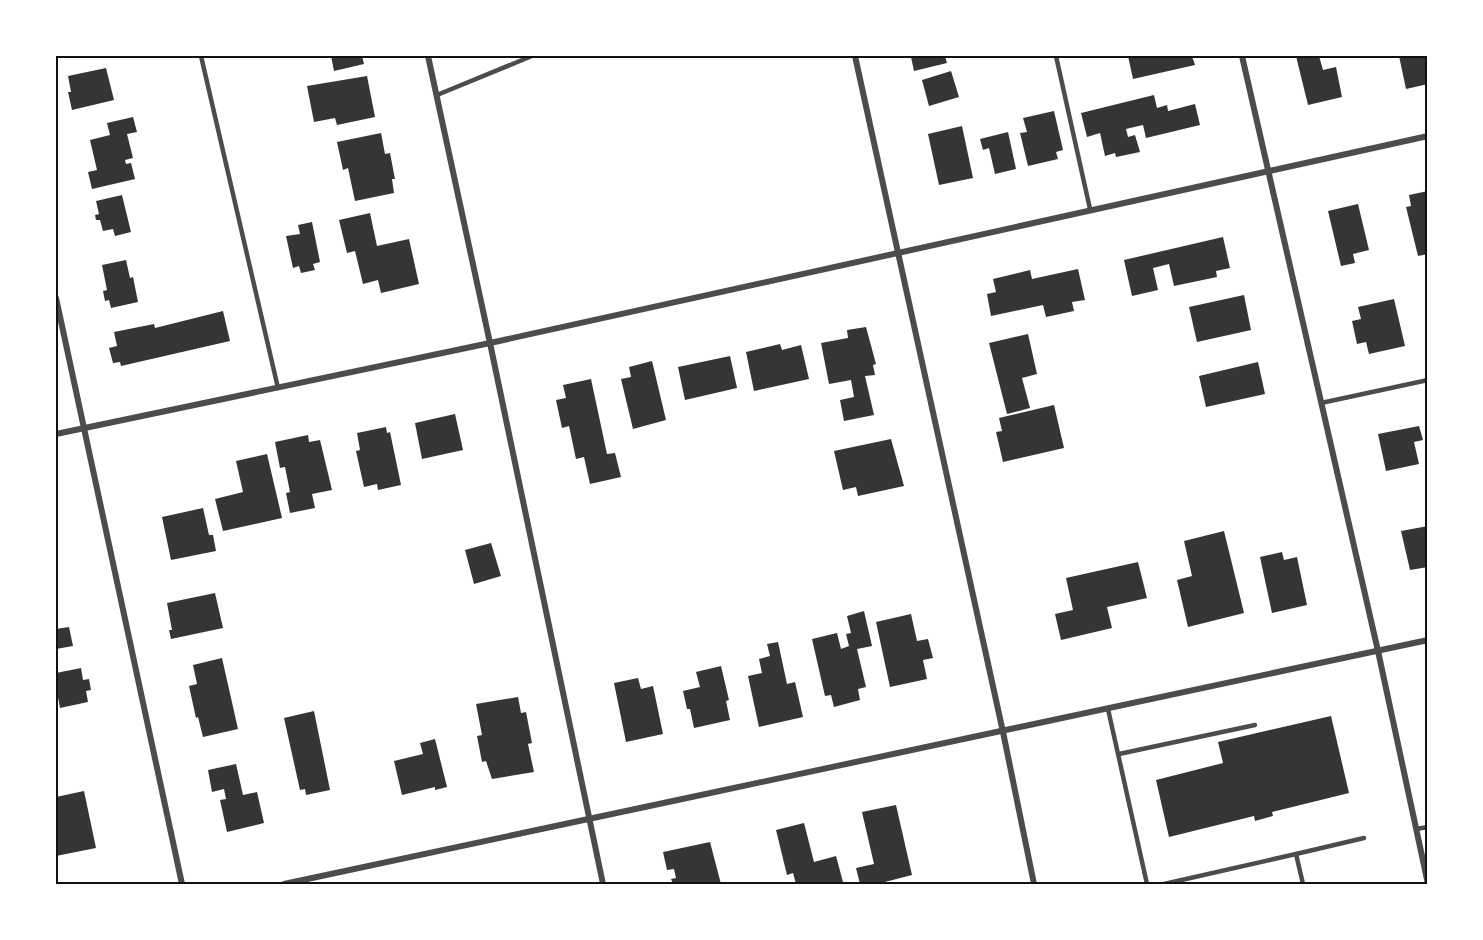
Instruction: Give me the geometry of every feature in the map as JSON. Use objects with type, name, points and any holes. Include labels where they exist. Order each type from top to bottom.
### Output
[{"type":"street","points":[[428,56],[603,885]]},
{"type":"street","points":[[855,56],[1003,732],[1034,885]]},
{"type":"street","points":[[1242,56],[1378,651],[1428,884]]},
{"type":"street","points":[[56,434],[490,343],[1428,135]]},
{"type":"street","points":[[56,298],[182,885]]},
{"type":"street","points":[[284,885],[1428,640]]},
{"type":"lane","points":[[201,56],[278,388]]},
{"type":"lane","points":[[437,95],[532,56]]},
{"type":"lane","points":[[1056,56],[1090,209]]},
{"type":"lane","points":[[1321,403],[1428,380]]},
{"type":"lane","points":[[1108,709],[1147,885]]},
{"type":"lane","points":[[1119,754],[1255,725]]},
{"type":"lane","points":[[1416,829],[1428,826]]},
{"type":"lane","points":[[1164,885],[1364,838]]},
{"type":"lane","points":[[1296,854],[1303,885]]},
{"type":"building","points":[[331,56],[362,56],[364,64],[334,71]]},
{"type":"building","points":[[905,56],[945,56],[947,63],[914,71],[911,57],[906,58]]},
{"type":"building","points":[[1128,56],[1192,56],[1195,65],[1133,79]]},
{"type":"building","points":[[1296,56],[1319,56],[1323,70],[1336,67],[1342,97],[1308,105]]},
{"type":"building","points":[[1399,56],[1428,56],[1428,84],[1406,89]]},
{"type":"building","points":[[106,68],[114,100],[72,110],[68,92],[71,92],[68,76]]},
{"type":"building","points":[[951,71],[959,97],[929,106],[922,80]]},
{"type":"building","points":[[367,76],[375,117],[337,125],[335,118],[314,122],[307,86]]},
{"type":"building","points":[[1154,95],[1157,108],[1167,105],[1168,111],[1195,104],[1200,125],[1146,138],[1143,125],[1126,129],[1128,137],[1135,135],[1140,152],[1116,157],[1115,153],[1105,156],[1100,133],[1087,137],[1081,113]]},
{"type":"building","points":[[1054,111],[1063,150],[1056,152],[1058,159],[1028,166],[1020,133],[1027,132],[1023,118]]},
{"type":"building","points":[[133,117],[137,132],[127,134],[133,158],[125,160],[126,164],[131,163],[135,179],[92,189],[88,172],[97,170],[90,140],[110,135],[107,123]]},
{"type":"building","points":[[962,126],[973,178],[939,185],[928,134]]},
{"type":"building","points":[[1008,132],[1016,169],[995,174],[989,148],[983,150],[980,139]]},
{"type":"building","points":[[381,133],[385,154],[390,153],[395,179],[392,179],[394,193],[355,201],[348,168],[343,170],[337,142]]},
{"type":"building","points":[[1428,191],[1428,254],[1418,256],[1406,207],[1411,206],[1409,195]]},
{"type":"building","points":[[122,195],[131,232],[115,236],[113,229],[103,231],[100,220],[96,220],[95,215],[99,214],[96,201]]},
{"type":"building","points":[[1358,204],[1369,250],[1353,254],[1355,263],[1341,266],[1328,211]]},
{"type":"building","points":[[370,213],[377,246],[409,239],[419,284],[381,293],[378,280],[363,284],[355,251],[347,253],[339,220]]},
{"type":"building","points":[[312,222],[320,262],[313,264],[315,270],[301,273],[299,266],[293,268],[286,236],[300,234],[298,225]]},
{"type":"building","points":[[1223,237],[1230,268],[1216,271],[1217,277],[1174,286],[1169,264],[1153,268],[1158,290],[1132,296],[1124,260]]},
{"type":"building","points":[[126,260],[130,278],[133,277],[138,302],[111,308],[109,300],[105,301],[103,291],[107,290],[102,265]]},
{"type":"building","points":[[1078,269],[1085,300],[1072,302],[1074,311],[1046,317],[1043,305],[991,316],[987,294],[996,292],[993,279],[1030,270],[1032,279]]},
{"type":"building","points":[[1244,295],[1251,330],[1197,342],[1189,307]]},
{"type":"building","points":[[1394,299],[1405,346],[1369,354],[1366,342],[1357,344],[1352,321],[1361,319],[1358,307]]},
{"type":"building","points":[[223,311],[230,341],[121,366],[120,362],[113,363],[109,348],[117,346],[114,332],[154,324],[155,328]]},
{"type":"building","points":[[866,327],[876,364],[873,365],[875,375],[865,376],[874,415],[844,421],[840,400],[854,397],[851,380],[829,384],[821,343],[848,338],[847,330]]},
{"type":"building","points":[[1028,334],[1037,374],[1022,378],[1030,408],[1007,414],[989,343]]},
{"type":"building","points":[[780,344],[782,350],[801,345],[809,379],[754,391],[746,352]]},
{"type":"building","points":[[730,356],[737,388],[685,400],[678,367]]},
{"type":"building","points":[[652,361],[666,420],[633,429],[621,379],[631,377],[629,367]]},
{"type":"building","points":[[1258,362],[1265,394],[1206,407],[1199,376]]},
{"type":"building","points":[[591,379],[607,454],[615,453],[621,477],[590,484],[584,457],[576,459],[569,426],[562,428],[556,400],[566,398],[563,385]]},
{"type":"building","points":[[1054,405],[1064,448],[1003,462],[996,432],[1002,431],[999,418]]},
{"type":"building","points":[[455,414],[463,450],[422,459],[415,423]]},
{"type":"building","points":[[1419,426],[1423,440],[1414,442],[1419,464],[1386,471],[1378,434]]},
{"type":"building","points":[[386,427],[387,433],[390,432],[401,485],[378,490],[377,484],[364,487],[356,451],[360,450],[357,433]]},
{"type":"building","points":[[308,435],[309,442],[320,440],[332,490],[312,494],[315,508],[290,513],[286,493],[290,492],[285,467],[280,468],[275,442]]},
{"type":"building","points":[[891,439],[904,486],[858,496],[856,487],[843,490],[834,451]]},
{"type":"building","points":[[267,454],[282,518],[223,531],[215,499],[243,492],[236,461]]},
{"type":"building","points":[[203,508],[209,535],[213,535],[216,551],[171,560],[162,517]]},
{"type":"building","points":[[1428,526],[1428,567],[1410,570],[1401,531]]},
{"type":"building","points":[[1224,531],[1244,613],[1188,627],[1177,580],[1192,576],[1184,541]]},
{"type":"building","points":[[491,543],[501,576],[474,584],[465,550]]},
{"type":"building","points":[[1282,552],[1284,560],[1297,557],[1307,605],[1272,613],[1260,557]]},
{"type":"building","points":[[1138,562],[1147,598],[1107,607],[1112,628],[1061,640],[1055,614],[1073,610],[1066,578]]},
{"type":"building","points":[[215,593],[223,628],[171,639],[169,630],[172,630],[167,603]]},
{"type":"building","points":[[864,611],[872,646],[857,649],[866,687],[858,689],[860,700],[834,707],[831,695],[825,696],[812,639],[837,633],[841,649],[849,646],[846,634],[851,633],[847,616]]},
{"type":"building","points":[[911,614],[917,641],[928,639],[933,658],[923,660],[927,679],[890,687],[876,622]]},
{"type":"building","points":[[69,627],[73,646],[56,649],[56,629]]},
{"type":"building","points":[[778,642],[787,684],[795,682],[803,717],[759,727],[748,676],[762,673],[759,659],[770,656],[767,644]]},
{"type":"building","points":[[222,658],[238,729],[203,737],[189,686],[197,684],[193,665]]},
{"type":"building","points":[[721,666],[729,700],[726,701],[730,720],[694,728],[683,691],[700,687],[696,672]]},
{"type":"building","points":[[81,668],[83,680],[89,679],[91,690],[86,691],[88,702],[60,708],[56,673]]},
{"type":"building","points":[[638,678],[641,689],[653,686],[663,734],[626,742],[614,683]]},
{"type":"building","points":[[518,697],[521,713],[526,712],[532,743],[528,744],[534,772],[492,779],[486,761],[482,762],[477,736],[482,735],[476,704]]},
{"type":"building","points":[[314,711],[330,790],[306,795],[305,789],[300,790],[284,718]]},
{"type":"building","points":[[1331,716],[1349,793],[1272,812],[1273,816],[1255,821],[1254,816],[1169,837],[1156,780],[1223,763],[1218,742]]},
{"type":"building","points":[[435,739],[447,787],[435,790],[435,787],[402,795],[394,761],[423,754],[420,743]]},
{"type":"building","points":[[236,764],[243,795],[257,792],[264,823],[227,832],[220,800],[226,799],[224,789],[212,792],[208,770]]},
{"type":"building","points":[[84,791],[96,848],[56,856],[56,797]]},
{"type":"building","points":[[896,805],[912,875],[877,884],[860,884],[856,868],[874,864],[862,812]]},
{"type":"building","points":[[804,823],[814,862],[836,856],[843,882],[796,884],[793,873],[787,875],[776,830]]},
{"type":"building","points":[[710,842],[721,884],[673,884],[671,879],[676,878],[674,869],[667,870],[663,852]]}]
